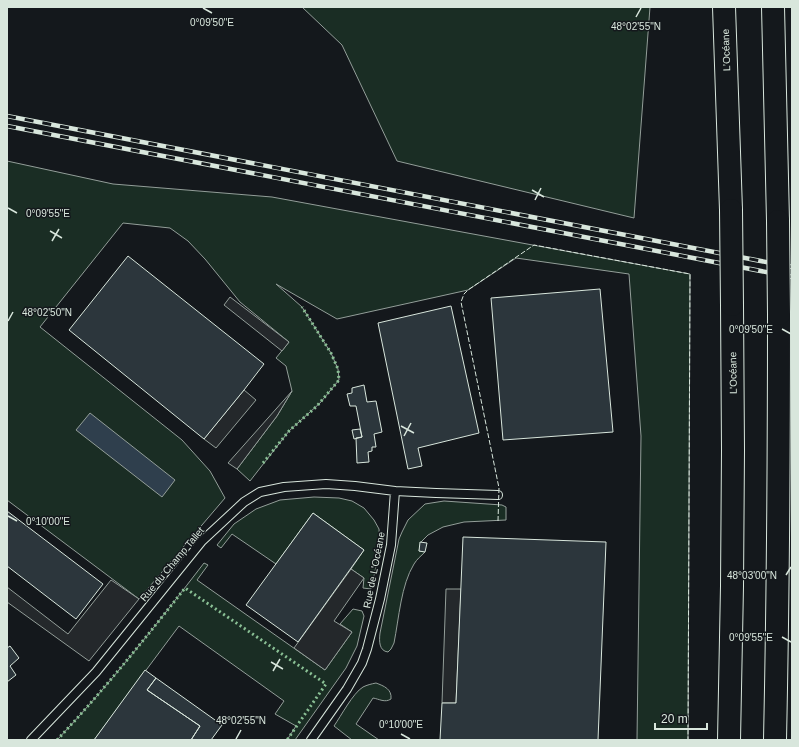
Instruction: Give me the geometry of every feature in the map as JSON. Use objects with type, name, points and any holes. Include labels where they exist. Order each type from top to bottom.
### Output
[{"type":"highway","name":"L’Océane","points":[[724,7],[732,304],[733,458],[729,740]]},
{"type":"highway","points":[[773,7],[778,221],[780,444],[775,740]]},
{"type":"lane","name":"Rue du Champ Tallet","points":[[31,740],[96,672],[202,541],[244,502],[260,492],[284,487],[326,484],[395,491]]},
{"type":"lane","points":[[395,491],[498,495]]},
{"type":"lane","name":"Rue de L'Océane","points":[[311,740],[347,689],[362,663],[367,649],[380,599],[390,545],[395,491]]},
{"type":"green space","points":[[302,7],[650,7],[634,218],[397,161],[342,45]]},
{"type":"green space","points":[[7,161],[113,184],[272,197],[690,274],[688,740],[637,740],[641,436],[629,274],[516,258],[468,290],[337,319],[276,284],[302,307],[331,353],[338,369],[339,380],[320,403],[289,431],[250,481],[237,469],[277,416],[292,391],[286,366],[276,358],[289,342],[240,302],[205,259],[188,241],[170,228],[123,223],[40,327],[182,440],[210,471],[225,498],[139,599],[7,500]]},
{"type":"green space","points":[[314,497],[339,498],[352,501],[364,508],[374,520],[379,529],[380,549],[371,589],[363,588],[364,578],[351,569],[364,550],[313,513],[276,564],[232,534],[221,548],[217,545],[234,524],[256,509],[280,500]]},
{"type":"green space","points":[[444,501],[502,505],[506,507],[506,520],[464,522],[443,527],[428,535],[421,542],[419,551],[425,552],[415,562],[410,572],[403,592],[394,643],[388,652],[385,651],[380,645],[380,633],[399,539],[408,520],[425,504]]},
{"type":"green space","points":[[204,563],[208,565],[197,580],[325,670],[352,632],[340,624],[353,609],[362,611],[364,616],[357,646],[346,668],[295,740],[287,740],[296,726],[275,714],[284,701],[179,626],[94,740],[57,740],[77,719],[151,631]]},
{"type":"green space","points":[[376,683],[389,690],[391,699],[384,701],[373,698],[356,724],[379,740],[352,740],[334,726],[351,699],[359,690],[365,686]]},
{"type":"shaded area","points":[[230,297],[289,342],[282,351],[224,305]]},
{"type":"shaded area","points":[[244,390],[256,400],[216,448],[204,439]]},
{"type":"shaded area","points":[[292,391],[277,416],[237,469],[228,463]]},
{"type":"shaded area","points":[[351,569],[364,578],[334,621],[352,632],[325,670],[294,648]]},
{"type":"shaded area","points":[[111,580],[139,599],[89,661],[7,602],[7,587],[68,634]]},
{"type":"shaded area","points":[[446,589],[461,589],[456,703],[442,703]]},
{"type":"water","points":[[90,413],[175,480],[162,497],[76,430]]},
{"type":"building","points":[[128,256],[264,364],[204,439],[69,330]]},
{"type":"building","points":[[600,289],[613,432],[503,440],[491,298]]},
{"type":"building","points":[[451,306],[479,433],[418,448],[422,466],[408,469],[378,323]]},
{"type":"building","points":[[364,385],[367,402],[376,401],[382,432],[374,434],[376,447],[372,447],[372,451],[368,452],[369,462],[357,463],[356,438],[362,437],[356,406],[350,406],[347,394],[352,393],[352,388]]},
{"type":"building","points":[[360,429],[362,437],[354,439],[352,430]]},
{"type":"building","points":[[7,511],[103,584],[76,619],[7,566]]},
{"type":"building","points":[[313,513],[364,550],[298,642],[246,605]]},
{"type":"building","points":[[463,537],[606,542],[598,740],[440,740],[442,703],[456,703]]},
{"type":"building","points":[[420,542],[427,543],[425,552],[419,551]]},
{"type":"building","points":[[10,646],[19,658],[10,666],[16,675],[7,682],[7,648]]},
{"type":"building","points":[[145,670],[156,678],[147,690],[200,726],[191,740],[94,740]]},
{"type":"building","points":[[156,678],[222,725],[211,740],[191,740],[200,726],[147,690]]},
{"type":"railway","points":[[7,116],[792,267]]},
{"type":"railway","points":[[7,126],[792,277]]},
{"type":"hedge","points":[[263,463],[289,431],[317,406],[339,380],[338,369],[331,353],[302,307]]},
{"type":"hedge","points":[[57,740],[122,666],[185,588],[326,684],[287,740]]},
{"type":"fence","points":[[498,521],[499,488],[461,302],[464,294],[534,245],[690,274],[688,740]]}]
